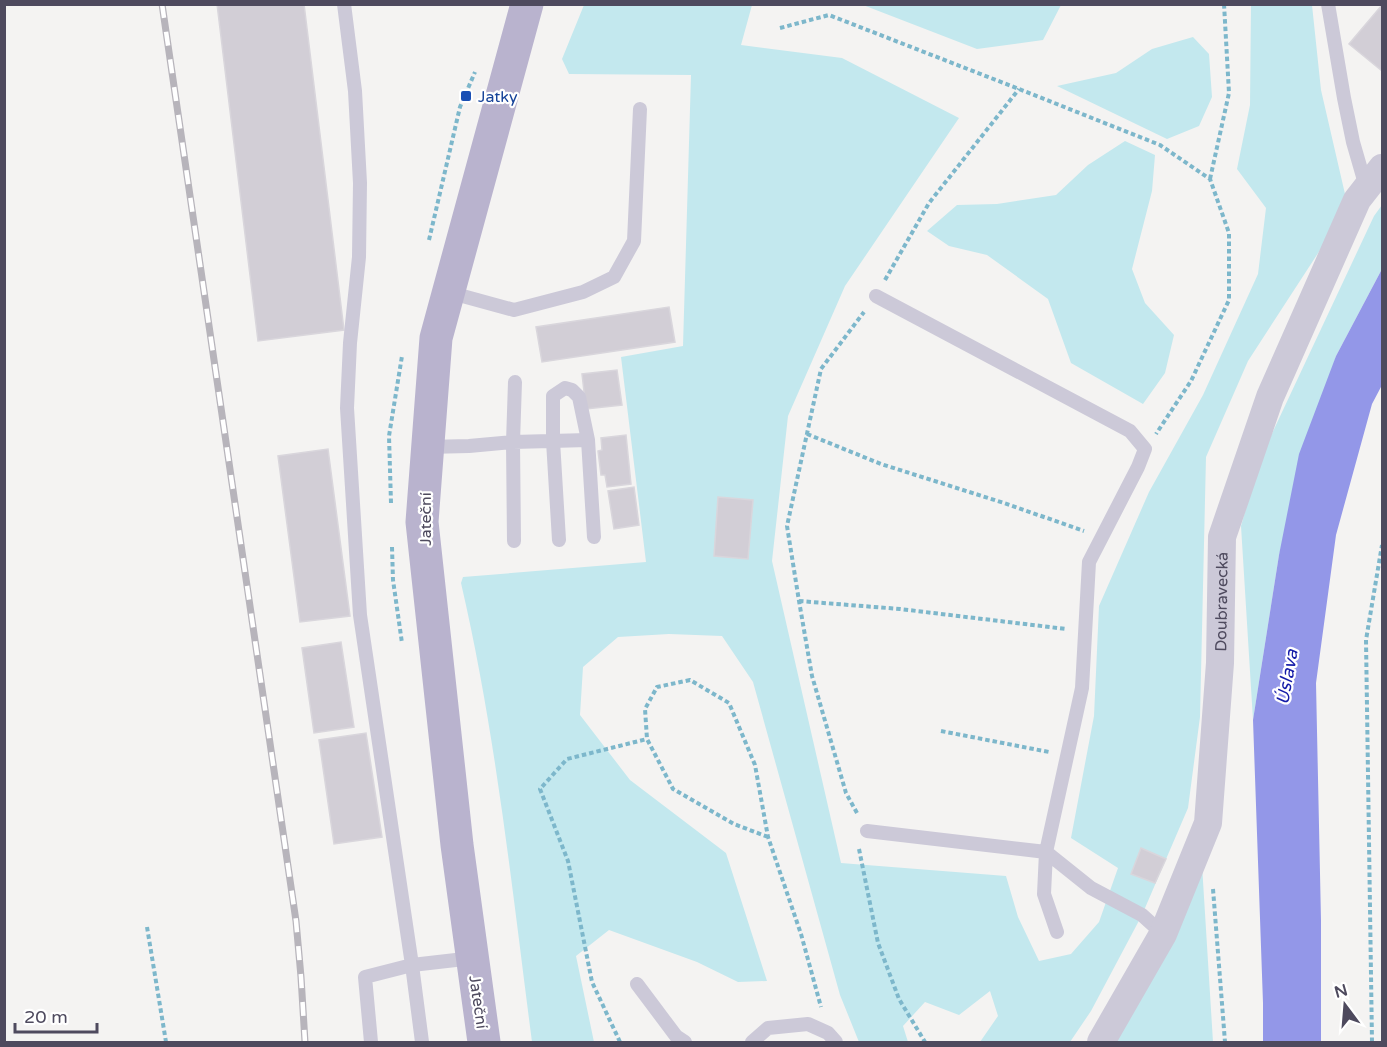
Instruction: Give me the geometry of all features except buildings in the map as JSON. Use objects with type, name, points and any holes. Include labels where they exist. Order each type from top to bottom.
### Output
[{"type":"main road","name":"Jateční","points":[[484,1042],[457,845],[422,522],[436,338],[527,4]]},
{"type":"street","name":"Doubravecká","points":[[1101,1042],[1163,934],[1208,823],[1220,663],[1222,537],[1270,397],[1357,200],[1375,178]]},
{"type":"lane","points":[[344,4],[355,91],[360,183],[359,257],[346,408],[360,615],[422,1042]]},
{"type":"lane","points":[[1328,4],[1353,142],[1375,178]]},
{"type":"lane","points":[[448,292],[514,310],[583,292],[614,277],[634,241],[640,109]]},
{"type":"lane","points":[[876,296],[1130,431],[1145,449],[1089,562],[1082,688],[1046,852],[1044,894],[1056,932]]},
{"type":"lane","points":[[514,541],[513,442],[516,382]]},
{"type":"lane","points":[[559,540],[553,441],[554,396],[565,388],[572,390],[579,397],[588,440],[594,537]]},
{"type":"lane","points":[[427,447],[588,440]]},
{"type":"lane","points":[[867,831],[1046,852],[1091,888],[1142,915],[1163,934]]},
{"type":"lane","points":[[371,1042],[364,977],[412,965],[473,958]]},
{"type":"lane","points":[[637,984],[676,1036],[685,1042]]},
{"type":"lane","points":[[752,1042],[768,1028],[808,1024],[832,1038]]},
{"type":"path","points":[[1145,449],[1191,381],[1228,300],[1229,233],[1210,179],[1229,93],[1224,4]]},
{"type":"path","points":[[780,28],[829,15],[1020,88],[1160,146],[1210,179]]},
{"type":"path","points":[[925,1042],[899,999],[878,943],[859,847],[867,831],[846,793],[812,676],[787,526],[821,369],[876,296],[929,203],[1020,88]]},
{"type":"path","points":[[807,435],[881,464],[1004,503],[1101,538]]},
{"type":"path","points":[[1372,1042],[1366,640],[1383,545]]},
{"type":"path","points":[[799,601],[900,609],[1085,631]]},
{"type":"path","points":[[768,837],[734,824],[673,789],[647,739],[645,709],[657,687],[690,680],[729,703],[755,765],[768,837],[801,934],[832,1038]]},
{"type":"path","points":[[941,731],[1067,756]]},
{"type":"path","points":[[620,1042],[592,982],[568,861],[540,789],[567,759],[647,739]]},
{"type":"path","points":[[1212,880],[1225,1042]]},
{"type":"path","points":[[147,927],[166,1042]]},
{"type":"shaded area","points":[[1061,4],[1043,40],[977,49],[863,5]]},
{"type":"shaded area","points":[[584,5],[752,5],[741,45],[842,58],[959,118],[845,286],[788,416],[772,561],[841,863],[1006,876],[1018,917],[1039,961],[1071,954],[1099,922],[1118,868],[1071,838],[1094,716],[1099,606],[1149,492],[1203,395],[1258,274],[1266,208],[1237,169],[1250,105],[1251,5],[1312,5],[1321,90],[1348,207],[1248,361],[1206,457],[1200,717],[1188,808],[1142,915],[1091,1011],[1070,1042],[980,1042],[998,1016],[990,991],[959,1015],[925,1002],[903,1026],[908,1042],[859,1042],[840,995],[753,682],[722,636],[669,634],[618,637],[583,667],[580,715],[630,780],[726,853],[767,981],[738,982],[697,962],[609,930],[576,956],[594,1042],[532,1042],[494,754],[461,583],[463,577],[646,562],[621,357],[683,346],[691,75],[569,74],[562,59]]},
{"type":"shaded area","points":[[1193,37],[1209,54],[1212,97],[1199,126],[1167,139],[1057,86],[1116,73],[1152,49]]},
{"type":"shaded area","points":[[1125,141],[1155,155],[1152,191],[1132,269],[1145,303],[1174,335],[1165,373],[1143,404],[1071,363],[1048,299],[987,255],[949,246],[927,231],[957,205],[997,204],[1056,195],[1088,165]]},
{"type":"shaded area","points":[[1382,205],[1382,269],[1336,356],[1279,555],[1253,720],[1241,526],[1260,459],[1374,216]]},
{"type":"shaded area","points":[[1202,865],[1213,1042],[1115,1042]]},
{"type":"water","name":"Úslava","points":[[1382,269],[1382,385],[1372,404],[1336,535],[1316,683],[1321,1042],[1263,1042],[1253,720],[1279,555],[1299,454],[1336,356]]},
{"type":"railway","points":[[162,4],[296,921],[305,1042]]},
{"type":"place","name":"Jatky","points":[[466,96]]}]
